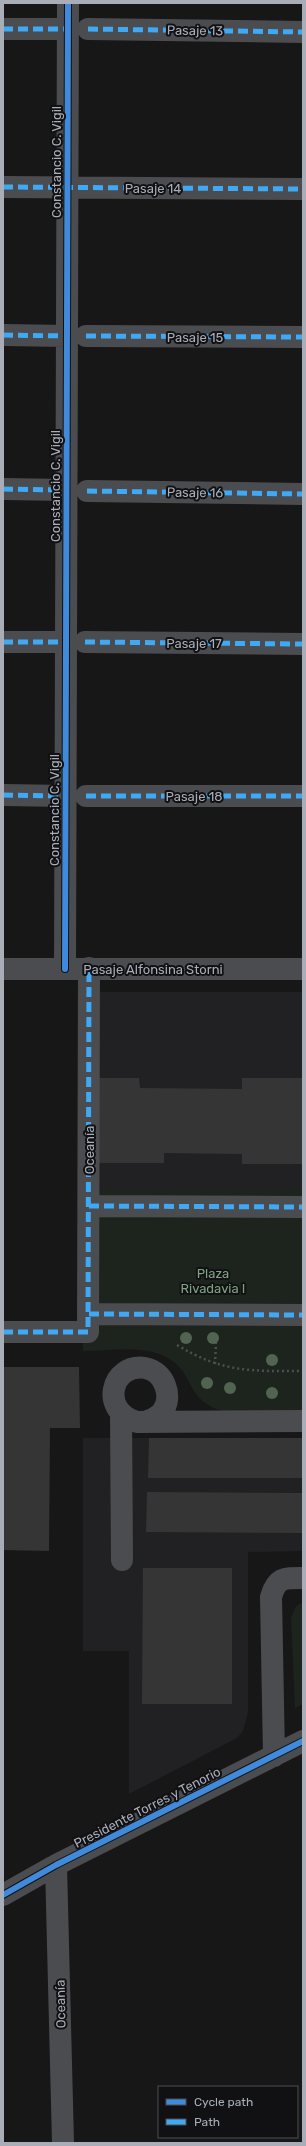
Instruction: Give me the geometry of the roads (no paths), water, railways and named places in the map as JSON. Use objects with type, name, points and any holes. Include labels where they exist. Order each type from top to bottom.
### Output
[{"type":"street","name":"Constancio C. Vigil","points":[[65,969],[76,796],[77,336],[67,188],[78,29],[68,3]]},
{"type":"street","name":"Pasaje 13","points":[[3,29],[303,32]]},
{"type":"street","name":"Pasaje 14","points":[[3,187],[303,189]]},
{"type":"street","name":"Pasaje 15","points":[[3,335],[303,337]]},
{"type":"street","name":"Pasaje 16","points":[[3,489],[303,494]]},
{"type":"street","name":"Pasaje 17","points":[[3,642],[303,644]]},
{"type":"street","name":"Pasaje 18","points":[[3,795],[303,796]]},
{"type":"street","name":"Oceanía","points":[[88,1323],[89,968]]},
{"type":"street","name":"Pasaje Alfonsina Storni","points":[[3,969],[303,969]]},
{"type":"street","points":[[89,1206],[303,1207]]},
{"type":"street","points":[[3,1332],[88,1323],[303,1315]]},
{"type":"street","points":[[122,1560],[121,1414],[115,1403],[113,1391],[116,1383],[128,1371],[145,1368],[153,1371],[181,1406],[202,1422]]},
{"type":"street","points":[[146,1422],[162,1412],[166,1404],[167,1394],[165,1385]]},
{"type":"street","points":[[121,1414],[137,1422],[303,1421]]},
{"type":"street","points":[[274,1756],[271,1597],[277,1583],[282,1580],[303,1578]]},
{"type":"street","name":"Presidente Torres y Tenorio","points":[[3,1895],[56,1865],[303,1741]]},
{"type":"street","name":"Oceanía","points":[[56,1865],[63,2143]]},
{"type":"park label","name":"Plaza Rivadavia I","points":[[213,1280]]}]
